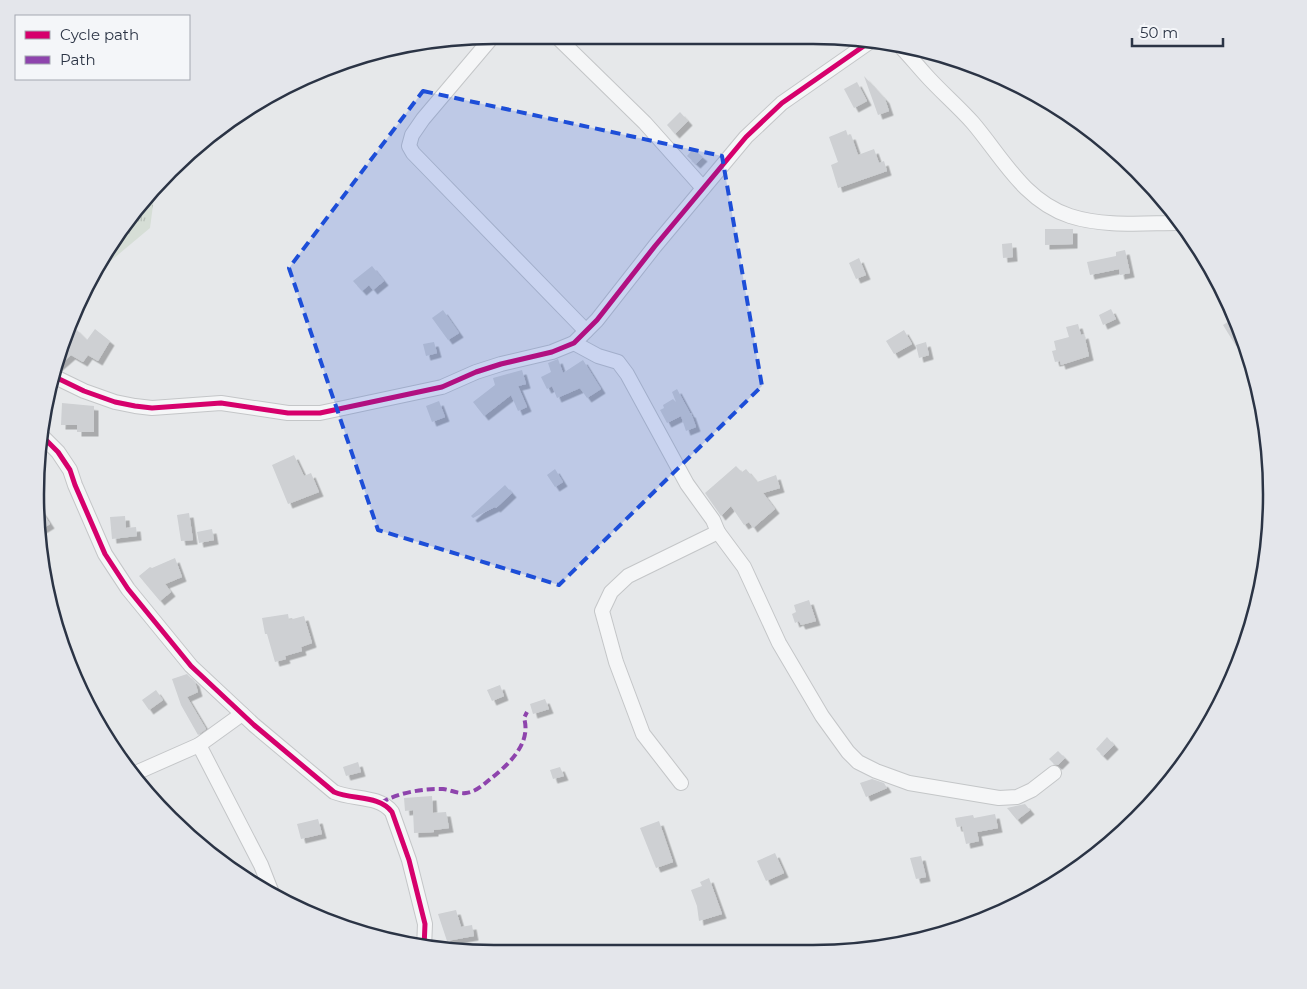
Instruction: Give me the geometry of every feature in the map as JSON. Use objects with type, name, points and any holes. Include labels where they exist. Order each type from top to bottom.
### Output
[{"type":"street","points":[[486,44],[423,119],[412,135],[409,146],[413,153],[586,331]]},
{"type":"street","points":[[564,44],[645,123],[703,188]]},
{"type":"street","points":[[59,378],[84,391],[115,402],[135,406],[152,408],[221,403],[288,413],[320,413],[442,387],[476,372],[552,352],[574,343],[597,320],[746,137],[782,103],[862,47]]},
{"type":"street","points":[[908,54],[972,122],[1020,182],[1052,209],[1069,216],[1088,220],[1118,223],[1172,223]]},
{"type":"street","points":[[574,343],[598,356],[618,362],[628,374],[687,484],[713,520],[718,532],[744,567],[779,643],[822,716],[848,752],[858,762],[909,783],[999,798],[1017,797],[1032,790],[1054,773]]},
{"type":"street","points":[[47,441],[58,452],[70,470],[105,554],[128,589],[190,666],[242,714],[334,792],[380,802],[388,806],[392,812],[409,860],[425,924],[424,939]]},
{"type":"street","points":[[680,783],[643,734],[616,662],[602,611],[611,592],[628,576],[718,532]]},
{"type":"street","points":[[139,772],[199,745],[242,714]]},
{"type":"street","points":[[199,745],[261,865],[269,885]]},
{"type":"highlighted area","points":[[423,91],[722,156],[762,386],[559,585],[378,530],[289,268]]},
{"type":"green space","points":[[154,200],[150,228],[107,264],[137,220]]},
{"type":"building","points":[[864,76],[885,99],[889,111],[878,115]]},
{"type":"building","points":[[857,82],[867,101],[854,108],[844,89]]},
{"type":"building","points":[[680,112],[688,121],[675,134],[667,125]]},
{"type":"building","points":[[846,130],[848,136],[851,135],[858,155],[874,149],[879,163],[884,161],[887,171],[838,188],[831,165],[838,162],[829,137]]},
{"type":"building","points":[[693,149],[703,157],[696,164],[687,156]]},
{"type":"building","points":[[1045,229],[1073,229],[1073,244],[1045,245]]},
{"type":"building","points":[[1012,243],[1013,257],[1003,258],[1002,244]]},
{"type":"building","points":[[1125,250],[1130,273],[1120,275],[1119,269],[1090,275],[1087,262],[1116,256],[1116,252]]},
{"type":"building","points":[[859,258],[866,275],[856,279],[849,263]]},
{"type":"building","points":[[372,266],[384,281],[373,290],[369,285],[362,291],[353,281]]},
{"type":"building","points":[[1111,309],[1116,319],[1103,325],[1099,315]]},
{"type":"building","points":[[443,310],[459,333],[448,340],[432,318]]},
{"type":"building","points":[[1229,321],[1237,345],[1236,346],[1223,325]]},
{"type":"building","points":[[1078,324],[1081,335],[1084,334],[1089,356],[1061,365],[1060,361],[1055,362],[1052,351],[1056,350],[1054,341],[1069,337],[1066,327]]},
{"type":"building","points":[[76,329],[87,340],[95,329],[110,341],[98,361],[88,355],[83,362],[71,355],[65,361]]},
{"type":"building","points":[[904,330],[912,344],[894,354],[886,341]]},
{"type":"building","points":[[434,342],[437,353],[426,356],[423,344]]},
{"type":"building","points":[[926,342],[929,355],[919,358],[916,345]]},
{"type":"building","points":[[558,359],[563,373],[583,360],[601,389],[587,398],[580,388],[557,398],[552,386],[547,389],[541,377],[551,372],[548,363]]},
{"type":"building","points":[[522,370],[526,384],[518,386],[527,407],[518,411],[511,395],[484,416],[473,402],[495,385],[493,378]]},
{"type":"building","points":[[677,389],[691,413],[696,427],[686,431],[681,416],[667,423],[660,410],[664,408],[663,405],[673,399],[676,402],[672,392]]},
{"type":"building","points":[[439,401],[445,417],[432,422],[426,406]]},
{"type":"building","points":[[62,403],[94,406],[94,432],[77,432],[77,425],[61,425]]},
{"type":"building","points":[[294,455],[304,476],[311,473],[319,492],[288,504],[272,465]]},
{"type":"building","points":[[736,466],[742,472],[746,469],[757,482],[776,475],[780,488],[763,493],[775,509],[753,528],[749,522],[744,525],[731,506],[721,516],[705,493]]},
{"type":"building","points":[[555,469],[563,482],[555,487],[547,475]]},
{"type":"building","points":[[505,485],[512,493],[496,508],[473,518],[471,516]]},
{"type":"building","points":[[189,513],[193,540],[181,541],[177,515]]},
{"type":"building","points":[[45,516],[50,524],[45,527]]},
{"type":"building","points":[[125,516],[126,528],[136,527],[137,536],[112,539],[110,517]]},
{"type":"building","points":[[212,529],[214,540],[199,543],[197,532]]},
{"type":"building","points":[[175,558],[182,577],[165,584],[171,592],[160,601],[139,576],[150,567],[152,568]]},
{"type":"building","points":[[809,600],[816,621],[801,625],[799,621],[795,623],[792,614],[796,612],[794,605]]},
{"type":"building","points":[[288,614],[289,620],[304,616],[312,643],[301,647],[302,651],[285,656],[286,659],[275,662],[267,634],[265,634],[262,618]]},
{"type":"building","points":[[187,674],[195,682],[198,692],[187,697],[206,729],[198,735],[181,705],[172,679]]},
{"type":"building","points":[[500,685],[504,696],[492,701],[487,690]]},
{"type":"building","points":[[156,690],[163,700],[149,710],[142,700]]},
{"type":"building","points":[[545,699],[549,709],[533,714],[530,704]]},
{"type":"building","points":[[1107,737],[1114,745],[1103,756],[1096,749]]},
{"type":"building","points":[[1058,751],[1065,758],[1058,765],[1049,759]]},
{"type":"building","points":[[358,762],[361,772],[346,776],[343,767]]},
{"type":"building","points":[[560,767],[564,776],[553,779],[550,770]]},
{"type":"building","points":[[872,779],[884,783],[887,788],[866,797],[860,783]]},
{"type":"building","points":[[432,796],[433,813],[446,812],[449,828],[434,830],[434,832],[414,833],[413,810],[405,811],[404,798]]},
{"type":"building","points":[[1025,804],[1030,810],[1017,820],[1007,808]]},
{"type":"building","points":[[995,814],[998,828],[977,832],[979,841],[966,844],[962,826],[957,827],[955,818],[973,815],[974,818]]},
{"type":"building","points":[[318,819],[322,834],[301,839],[297,824]]},
{"type":"building","points":[[659,821],[673,862],[656,868],[640,828]]},
{"type":"building","points":[[775,853],[784,873],[766,881],[757,861]]},
{"type":"building","points":[[921,856],[926,877],[916,879],[910,858]]},
{"type":"building","points":[[709,878],[722,914],[699,921],[697,906],[691,890],[702,886],[700,882]]},
{"type":"building","points":[[456,910],[461,927],[472,925],[474,936],[447,941],[438,914]]},
{"type":"marked path","points":[[381,803],[394,796],[419,790],[443,789],[463,793],[478,788],[503,768],[516,754],[524,737],[526,728],[524,718],[527,712]]},
{"type":"cycle path","points":[[59,379],[84,391],[115,402],[135,406],[152,408],[221,403],[288,413],[320,413],[442,387],[476,372],[552,352],[574,343],[597,320],[655,246],[746,137],[782,103],[862,47]]},
{"type":"cycle path","points":[[47,441],[58,452],[70,470],[105,554],[128,589],[191,666],[254,725],[334,792],[373,800],[387,807],[392,812],[409,860],[425,924],[424,939]]}]
